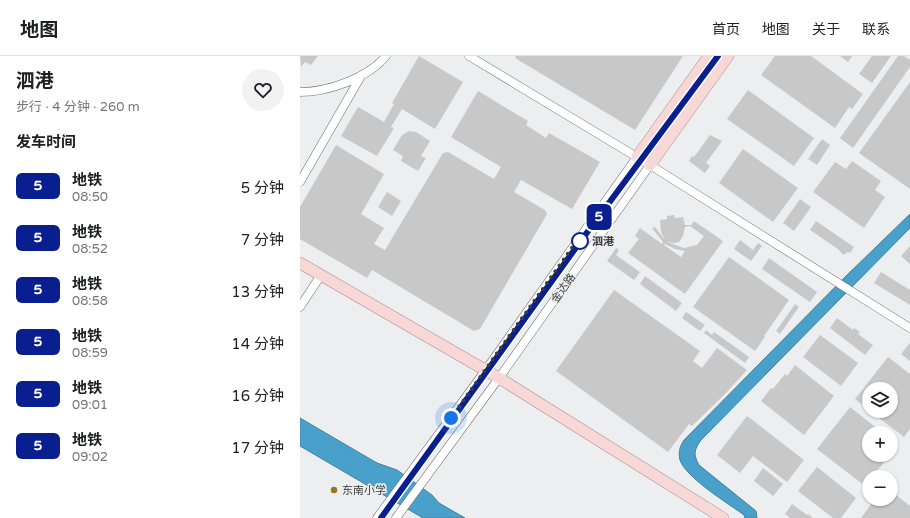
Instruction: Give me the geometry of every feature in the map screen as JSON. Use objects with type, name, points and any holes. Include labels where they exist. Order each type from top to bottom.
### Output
[{"type":"main road","points":[[637,157],[709,56]]},
{"type":"main road","name":"金达路","points":[[650,165],[728,56]]},
{"type":"main road","points":[[300,263],[499,378],[718,516]]},
{"type":"street","points":[[300,92],[330,88],[361,76],[386,56]]},
{"type":"street","points":[[469,56],[650,165],[910,328]]},
{"type":"street","points":[[300,182],[361,76]]},
{"type":"street","points":[[377,518],[637,157]]},
{"type":"street","name":"金达路","points":[[396,518],[420,483],[499,378],[650,165]]},
{"type":"street","points":[[300,308],[321,275]]},
{"type":"water","points":[[910,214],[910,228],[701,440],[697,447],[695,455],[699,465],[756,511],[757,518],[745,518],[744,515],[698,482],[684,467],[680,460],[679,454],[684,440],[845,277]]},
{"type":"water","points":[[300,418],[377,463],[397,470],[432,495],[439,503],[465,518],[423,518],[300,446]]},
{"type":"building","points":[[300,56],[318,56],[311,65],[305,62],[301,67]]},
{"type":"building","points":[[419,56],[463,82],[435,129],[402,109],[391,127],[394,128],[377,156],[341,136],[358,107],[384,122],[394,104],[392,103]]},
{"type":"building","points":[[516,56],[683,56],[635,130],[515,58]]},
{"type":"building","points":[[775,56],[811,56],[863,94],[852,109],[849,107],[835,128],[761,75]]},
{"type":"building","points":[[840,56],[852,56],[848,62]]},
{"type":"building","points":[[872,56],[891,56],[872,83],[859,74]]},
{"type":"building","points":[[898,56],[904,56],[910,60],[910,67],[853,148],[840,138]]},
{"type":"building","points":[[910,82],[910,189],[859,153]]},
{"type":"building","points":[[748,90],[814,138],[794,166],[727,119]]},
{"type":"building","points":[[478,91],[528,121],[526,125],[546,138],[549,133],[600,162],[572,209],[521,180],[514,192],[545,210],[547,214],[480,329],[474,331],[372,270],[367,278],[300,239],[300,207],[336,145],[384,174],[361,214],[384,228],[374,244],[385,250],[443,153],[448,152],[494,179],[501,167],[451,137]]},
{"type":"building","points":[[409,131],[416,132],[430,141],[421,156],[426,158],[418,171],[401,161],[403,156],[393,150],[402,135]]},
{"type":"building","points":[[710,135],[722,141],[706,163],[710,166],[705,173],[689,161],[692,156],[694,157]]},
{"type":"building","points":[[822,139],[830,145],[817,165],[808,159]]},
{"type":"building","points":[[743,149],[798,188],[773,222],[719,183]]},
{"type":"building","points":[[852,161],[881,181],[875,190],[885,197],[864,228],[813,192],[835,162],[846,169]]},
{"type":"building","points":[[387,192],[401,201],[392,216],[378,207]]},
{"type":"building","points":[[800,199],[811,207],[794,231],[783,223]]},
{"type":"building","points":[[674,215],[675,218],[683,217],[685,225],[691,225],[694,221],[723,241],[685,294],[628,253],[639,239],[635,236],[640,228],[662,244],[663,242],[652,228],[655,227],[665,240],[661,232],[660,220],[667,219],[667,216]],"holes":[[[690,226],[704,236],[697,245],[684,248],[667,242],[679,242],[683,236],[685,227]],[[665,244],[675,249],[685,251],[681,257],[664,245]]]},
{"type":"building","points":[[816,221],[854,247],[850,253],[848,252],[843,255],[838,249],[810,230]]},
{"type":"building","points":[[740,240],[753,250],[758,243],[762,246],[751,261],[734,249]]},
{"type":"building","points":[[910,246],[910,264],[901,256]]},
{"type":"building","points":[[616,248],[619,250],[616,255],[640,272],[634,280],[607,261]]},
{"type":"building","points":[[729,257],[789,300],[755,351],[693,307]]},
{"type":"building","points":[[769,258],[817,292],[810,302],[762,269]]},
{"type":"building","points":[[881,272],[910,290],[910,305],[874,283]]},
{"type":"building","points":[[645,276],[682,303],[676,311],[640,284]]},
{"type":"building","points":[[614,290],[700,351],[693,361],[702,368],[717,348],[747,370],[692,426],[689,424],[668,452],[556,371]]},
{"type":"building","points":[[795,304],[799,307],[780,334],[776,331]]},
{"type":"building","points":[[686,312],[705,325],[700,331],[682,318]]},
{"type":"building","points":[[837,318],[853,330],[854,328],[860,332],[858,334],[873,345],[865,355],[830,328]]},
{"type":"building","points":[[706,330],[712,335],[714,332],[749,357],[745,363],[704,333]]},
{"type":"building","points":[[820,335],[858,363],[841,386],[803,357]]},
{"type":"building","points":[[910,343],[910,361],[901,354]]},
{"type":"building","points":[[888,357],[910,374],[910,429],[904,437],[898,432],[898,426],[890,426],[879,418],[898,418],[898,382],[868,382]]},
{"type":"building","points":[[795,365],[834,396],[804,435],[761,401],[785,374],[787,376]]},
{"type":"building","points":[[862,390],[862,404],[855,399]]},
{"type":"building","points":[[850,407],[862,418],[874,426],[862,426],[862,462],[884,462],[878,470],[862,470],[862,484],[817,449]]},
{"type":"building","points":[[747,416],[804,460],[787,482],[753,456],[740,473],[717,455]]},
{"type":"building","points":[[817,467],[856,498],[841,518],[833,518],[798,491]]},
{"type":"building","points":[[763,468],[783,484],[773,496],[754,481]]},
{"type":"building","points":[[898,497],[910,506],[910,518],[861,518],[870,506],[898,506]]},
{"type":"building","points":[[792,504],[813,518],[790,518],[785,514]]},
{"type":"metro line","name":"5","points":[[381,518],[580,242],[718,56]]},
{"type":"place","name":"泗港","points":[[580,241]]},
{"type":"place","name":"东南小学","points":[[334,490]]},
{"type":"route","points":[[451,418],[574,245],[580,241]]}]
